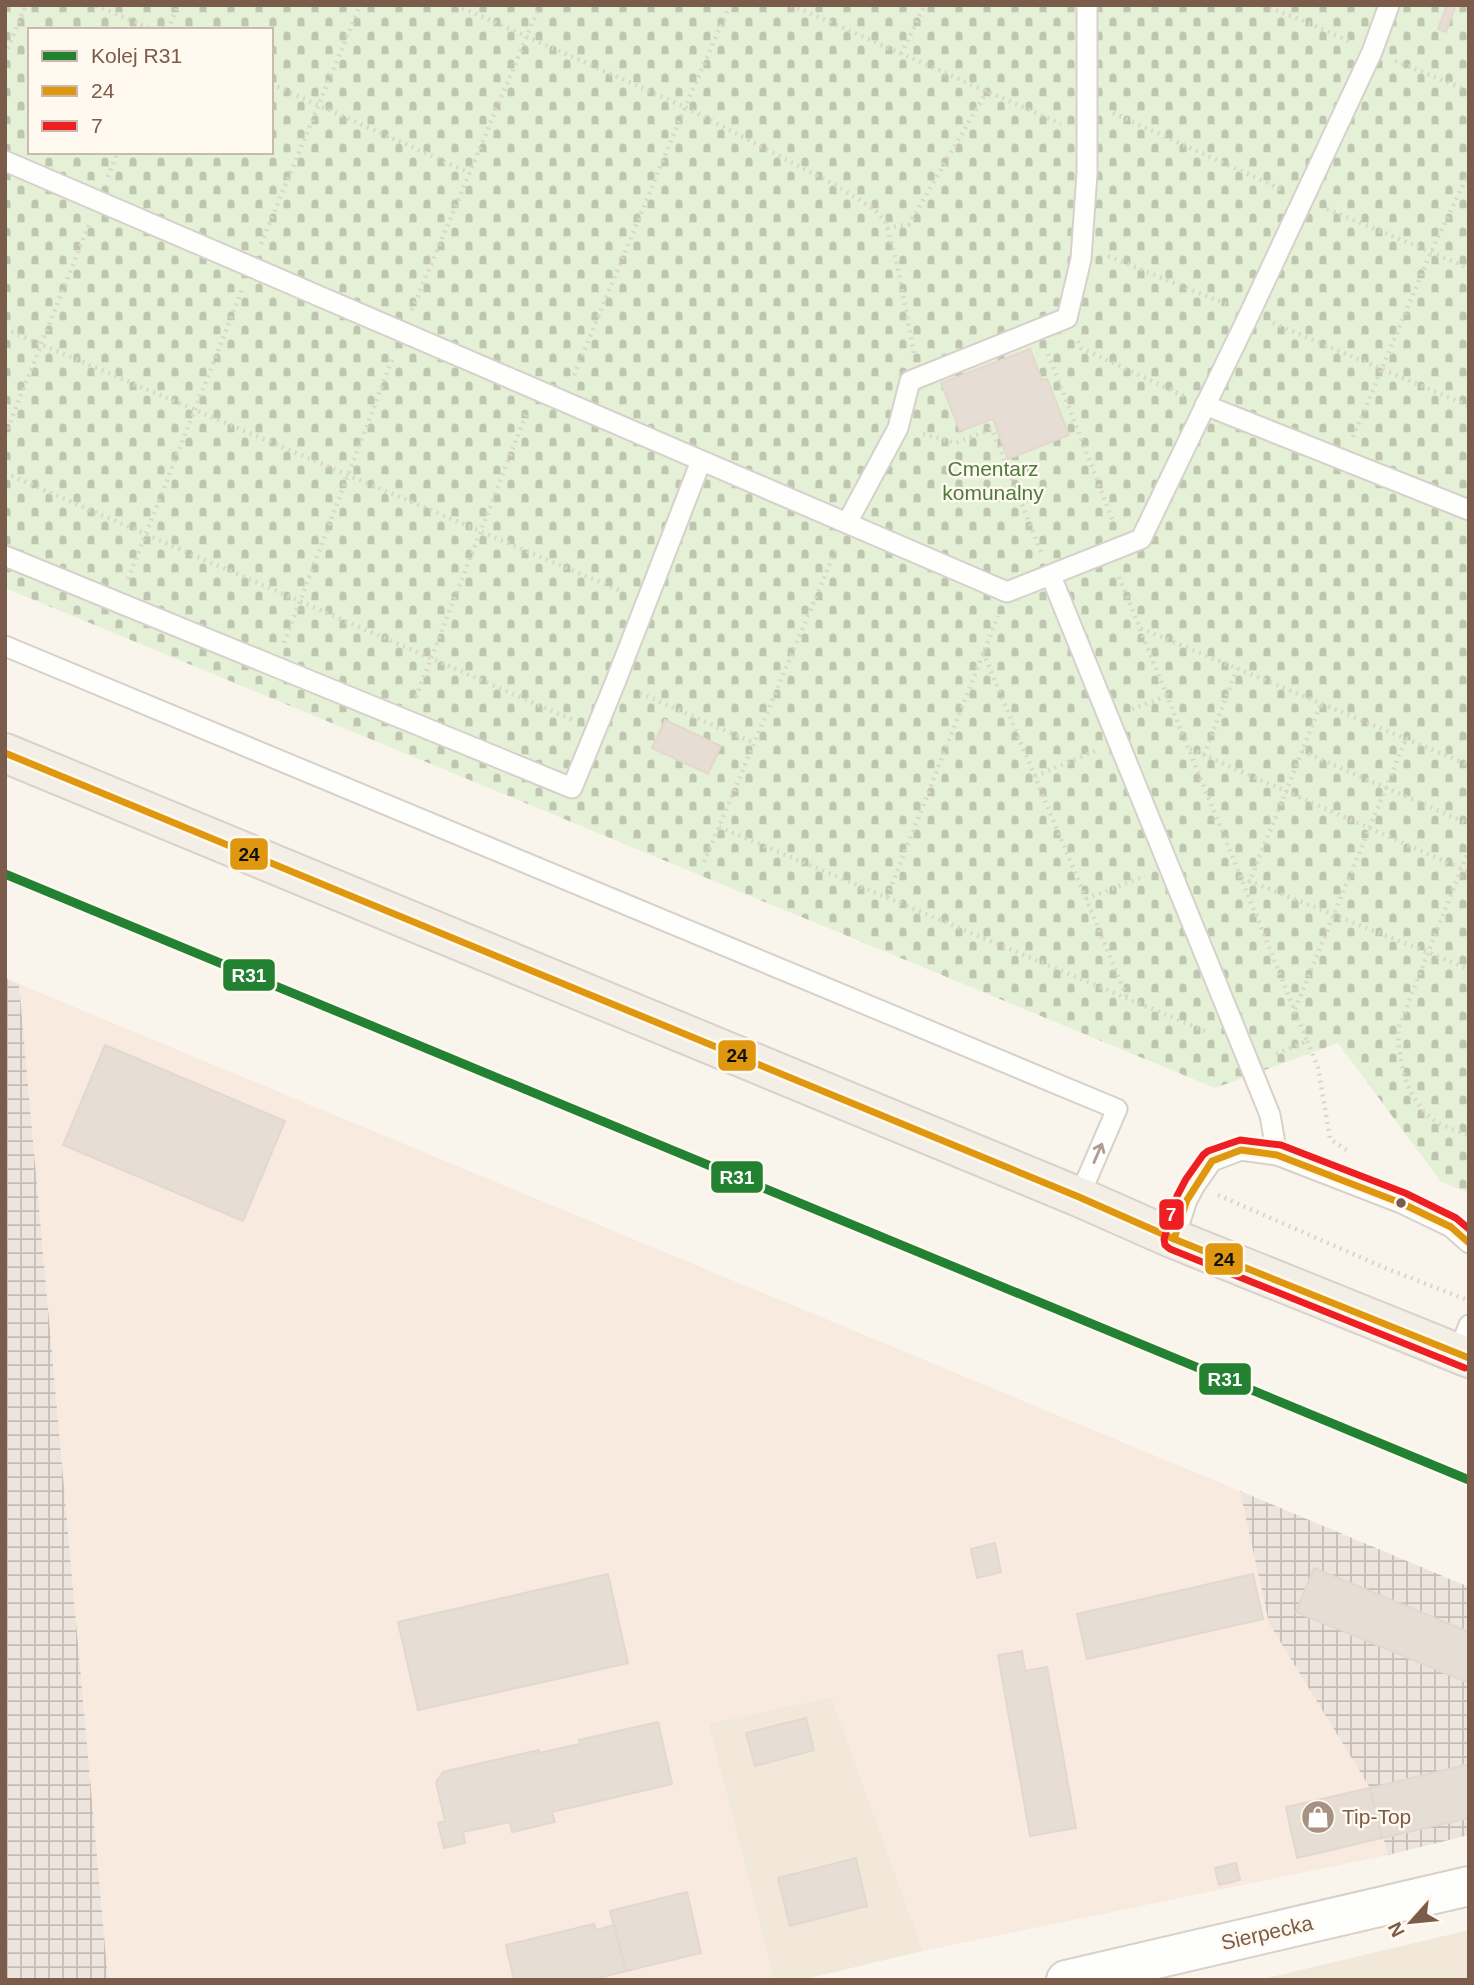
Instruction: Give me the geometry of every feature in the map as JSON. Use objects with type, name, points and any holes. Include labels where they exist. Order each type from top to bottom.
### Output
[{"type":"main road","points":[[5,753],[1174,1239],[1465,1346]]},
{"type":"street","name":"Sierpecka","points":[[1066,1980],[1469,1886]]},
{"type":"lane","points":[[847,523],[898,428],[911,381],[1067,318],[1081,259],[1087,173],[1087,5]]},
{"type":"lane","points":[[5,161],[1007,592],[1141,538],[1372,52],[1389,5]]},
{"type":"lane","points":[[1205,405],[1469,510]]},
{"type":"lane","points":[[5,556],[572,789],[701,461]]},
{"type":"lane","points":[[1051,576],[1270,1115],[1277,1155]]},
{"type":"lane","points":[[5,646],[1117,1109],[1079,1198]]},
{"type":"lane","points":[[1174,1239],[1187,1200],[1212,1161],[1241,1150],[1277,1155],[1401,1203],[1451,1227],[1469,1243]]},
{"type":"path","points":[[5,55],[26,5]]},
{"type":"path","points":[[96,5],[148,28]]},
{"type":"path","points":[[169,28],[178,5]]},
{"type":"path","points":[[119,603],[251,267],[360,5]]},
{"type":"path","points":[[456,5],[685,107],[835,185],[874,209],[885,221],[897,263],[914,353],[911,381]]},
{"type":"path","points":[[275,667],[403,332],[540,5]]},
{"type":"path","points":[[564,401],[730,5]]},
{"type":"path","points":[[791,5],[1088,135]]},
{"type":"path","points":[[901,54],[925,5]]},
{"type":"path","points":[[1263,5],[1469,91]]},
{"type":"path","points":[[273,85],[470,173]]},
{"type":"path","points":[[887,228],[909,224],[987,91]]},
{"type":"path","points":[[5,435],[117,154]]},
{"type":"path","points":[[1343,460],[1431,252],[1469,173]]},
{"type":"path","points":[[1067,318],[1082,348],[1205,405]]},
{"type":"path","points":[[5,329],[647,602]]},
{"type":"path","points":[[1038,330],[1114,520],[1108,552],[1318,1067],[1330,1139],[1358,1158]]},
{"type":"path","points":[[407,721],[536,389]]},
{"type":"path","points":[[898,428],[956,443],[992,429],[1051,576]]},
{"type":"path","points":[[5,473],[596,731]]},
{"type":"path","points":[[704,862],[847,523]]},
{"type":"path","points":[[887,897],[1007,592]]},
{"type":"path","points":[[1140,628],[1469,765]]},
{"type":"path","points":[[984,652],[1127,998]]},
{"type":"path","points":[[1204,755],[1237,668]]},
{"type":"path","points":[[615,682],[754,743]]},
{"type":"path","points":[[1109,718],[1167,696]]},
{"type":"path","points":[[1246,890],[1321,704]]},
{"type":"path","points":[[1295,1009],[1406,739]]},
{"type":"path","points":[[1035,776],[1118,742]]},
{"type":"path","points":[[1189,749],[1469,872]]},
{"type":"path","points":[[1302,751],[1469,824]]},
{"type":"path","points":[[719,827],[1217,1036],[1235,1032]]},
{"type":"path","points":[[1468,1134],[1439,1123],[1426,1113],[1414,1096],[1398,1052],[1398,1029],[1469,849]]},
{"type":"path","points":[[1086,899],[1168,866]]},
{"type":"path","points":[[1241,877],[1469,969]]},
{"type":"path","points":[[1248,1064],[1307,1041]]},
{"type":"path","points":[[1195,1185],[1385,1268],[1469,1300]]},
{"type":"shaded area","points":[[5,978],[19,984],[108,1980],[5,1980]]},
{"type":"shaded area","points":[[19,984],[1240,1491],[1269,1623],[1370,1788],[1388,1855],[923,1951],[831,1697],[708,1724],[774,1980],[108,1980]]},
{"type":"shaded area","points":[[1240,1491],[1469,1587],[1469,1835],[1388,1855],[1370,1788],[1269,1623]]},
{"type":"shaded area","points":[[832,1697],[923,1951],[801,1980],[774,1980],[708,1723]]},
{"type":"shaded area","points":[[1469,1930],[1469,1980],[1258,1980],[1309,1968]]},
{"type":"green space","name":"Cmentarz komunalny","points":[[5,5],[1469,5],[1469,1193],[1441,1182],[1338,1043],[1215,1088],[5,588]]},
{"type":"building","points":[[1447,5],[1456,5],[1446,32],[1438,29]]},
{"type":"building","points":[[1030,349],[1042,380],[1047,379],[1069,435],[1008,459],[993,419],[960,431],[941,383]]},
{"type":"building","points":[[665,720],[721,746],[708,774],[652,748]]},
{"type":"building","points":[[105,1045],[285,1121],[243,1221],[63,1145]]},
{"type":"building","points":[[995,1543],[1001,1572],[977,1578],[971,1549]]},
{"type":"building","points":[[1314,1568],[1469,1632],[1469,1683],[1296,1612]]},
{"type":"building","points":[[608,1574],[628,1663],[418,1710],[398,1622]]},
{"type":"building","points":[[1253,1574],[1263,1619],[1087,1659],[1077,1614]]},
{"type":"building","points":[[1022,1651],[1025,1671],[1047,1667],[1076,1828],[1030,1836],[998,1655]]},
{"type":"building","points":[[806,1718],[814,1750],[755,1766],[746,1733]]},
{"type":"building","points":[[658,1722],[672,1784],[552,1812],[555,1822],[512,1832],[510,1822],[463,1832],[465,1843],[444,1848],[438,1823],[445,1821],[436,1782],[443,1772],[539,1750],[539,1753],[580,1744],[579,1740]]},
{"type":"building","points":[[1469,1764],[1469,1818],[1382,1838],[1370,1788]]},
{"type":"building","points":[[1370,1788],[1382,1838],[1297,1858],[1286,1807]]},
{"type":"building","points":[[856,1858],[867,1906],[790,1926],[778,1878]]},
{"type":"building","points":[[1236,1863],[1240,1880],[1219,1885],[1215,1868]]},
{"type":"building","points":[[687,1892],[701,1953],[626,1971],[610,1911]]},
{"type":"building","points":[[594,1924],[596,1930],[614,1925],[626,1971],[591,1980],[514,1980],[506,1945]]},
{"type":"rail line","name":"R31","points":[[5,874],[1469,1480]]},
{"type":"transit line","name":"24","points":[[5,753],[1079,1197],[1174,1239],[1469,1358]]},
{"type":"transit line","name":"7","points":[[1465,1368],[1170,1249],[1165,1245],[1164,1239],[1177,1196],[1203,1155],[1240,1140],[1281,1145],[1405,1193],[1456,1218],[1469,1229]]},
{"type":"transit line","name":"24","points":[[1174,1239],[1187,1200],[1212,1161],[1241,1150],[1277,1155],[1401,1203],[1451,1227],[1469,1243]]},
{"type":"place","name":"Tip-Top","points":[[1318,1817]]}]
